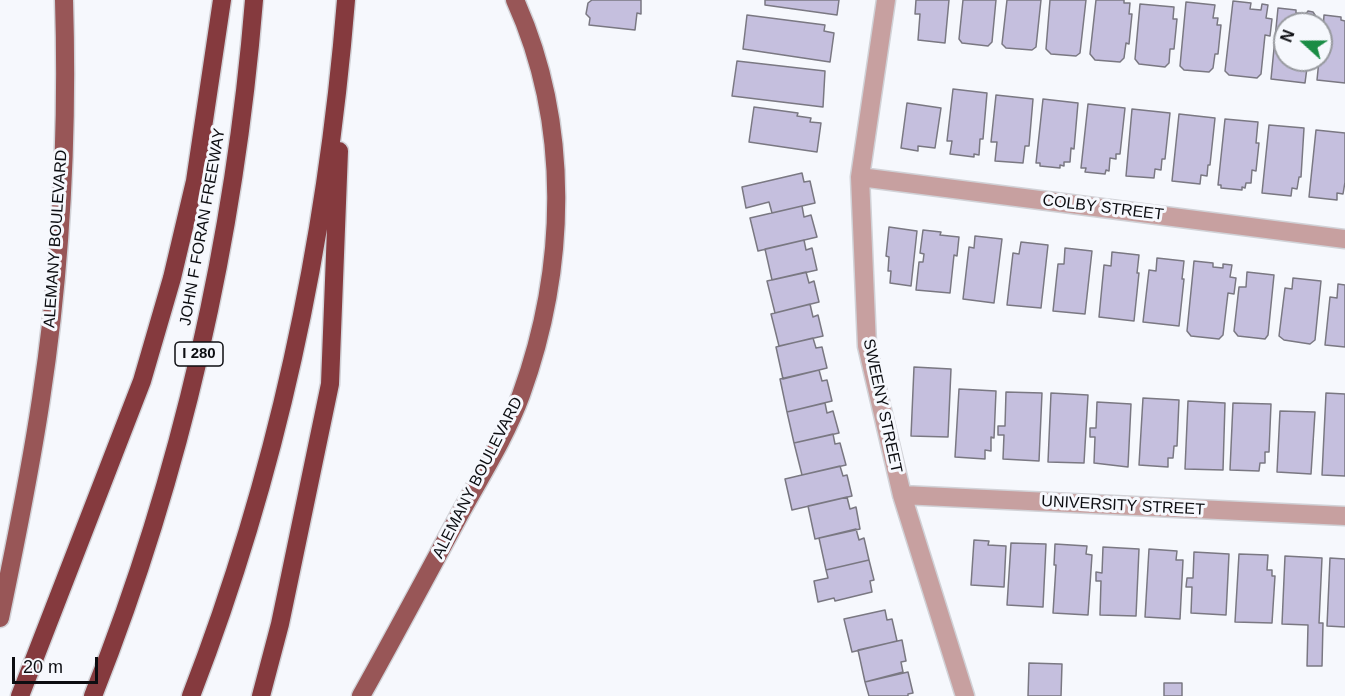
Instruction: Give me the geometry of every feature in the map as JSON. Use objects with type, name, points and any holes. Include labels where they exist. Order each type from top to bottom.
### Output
[{"type":"highway","points":[[20,696],[142,381],[169,290],[195,181],[222,0]]},
{"type":"highway","name":"JOHN F FORAN FREEWAY","points":[[93,696],[147,544],[183,421],[197,362],[233,182],[255,0]]},
{"type":"highway","points":[[261,696],[280,624],[330,384],[346,0]]},
{"type":"highway","points":[[191,696],[249,526],[285,389],[320,211],[344,31]]},
{"type":"main road","name":"ALEMANY BOULEVARD","points":[[0,618],[21,518],[42,397],[55,276],[63,158],[64,0]]},
{"type":"main road","name":"ALEMANY BOULEVARD","points":[[361,696],[498,445],[520,397],[538,342],[550,289],[557,236],[557,177],[551,123],[540,73],[515,0]]},
{"type":"street","name":"SWEENY STREET","points":[[886,0],[860,177],[867,346],[902,495],[965,696]]},
{"type":"street","name":"COLBY STREET","points":[[860,177],[1345,239]]},
{"type":"street","name":"UNIVERSITY STREET","points":[[902,495],[1345,516]]},
{"type":"building","points":[[592,0],[641,0],[641,14],[637,13],[635,30],[589,25],[590,18],[586,14],[588,3]]},
{"type":"building","points":[[765,0],[839,0],[837,15],[765,5]]},
{"type":"building","points":[[916,0],[949,0],[945,43],[918,40],[920,14],[915,14]]},
{"type":"building","points":[[963,0],[996,0],[992,42],[988,46],[962,43],[959,39]]},
{"type":"building","points":[[1007,0],[1041,0],[1036,47],[1032,50],[1006,48],[1002,44]]},
{"type":"building","points":[[1050,0],[1086,0],[1080,53],[1076,56],[1051,54],[1046,49]]},
{"type":"building","points":[[1096,0],[1124,0],[1124,3],[1130,3],[1129,14],[1132,14],[1129,44],[1126,43],[1124,58],[1120,62],[1095,60],[1090,54]]},
{"type":"building","points":[[1233,1],[1251,3],[1250,9],[1261,10],[1262,4],[1268,5],[1266,18],[1272,19],[1270,36],[1265,35],[1261,74],[1257,78],[1229,75],[1225,71]]},
{"type":"building","points":[[1186,2],[1215,5],[1213,18],[1218,18],[1217,25],[1221,25],[1218,54],[1215,54],[1213,68],[1209,72],[1184,70],[1180,66]]},
{"type":"building","points":[[1140,4],[1174,7],[1173,19],[1177,19],[1174,49],[1170,49],[1169,63],[1165,67],[1139,64],[1135,59]]},
{"type":"building","points":[[1278,8],[1296,10],[1296,12],[1278,12]]},
{"type":"building","points":[[747,15],[825,25],[824,31],[834,33],[830,62],[743,49]]},
{"type":"building","points":[[1333,16],[1341,17],[1341,20],[1345,21],[1345,83],[1317,80],[1318,72],[1333,72]]},
{"type":"building","points":[[1273,59],[1273,72],[1306,72],[1305,83],[1271,79]]},
{"type":"building","points":[[737,61],[825,71],[823,107],[732,96]]},
{"type":"building","points":[[953,89],[987,93],[983,139],[980,139],[979,155],[974,154],[974,157],[950,154],[952,141],[947,141]]},
{"type":"building","points":[[996,95],[1033,99],[1029,146],[1025,146],[1023,163],[995,161],[997,142],[991,142]]},
{"type":"building","points":[[1043,99],[1078,103],[1074,149],[1071,148],[1070,162],[1064,162],[1064,166],[1060,165],[1060,168],[1040,166],[1040,163],[1036,163]]},
{"type":"building","points":[[907,103],[941,108],[935,148],[918,146],[918,151],[901,148]]},
{"type":"building","points":[[1088,104],[1125,108],[1120,154],[1116,154],[1116,159],[1110,158],[1109,171],[1106,170],[1105,174],[1085,172],[1086,168],[1081,168]]},
{"type":"building","points":[[754,107],[798,113],[797,116],[811,118],[810,122],[821,123],[817,152],[749,142]]},
{"type":"building","points":[[1132,109],[1170,113],[1165,159],[1162,159],[1161,170],[1155,169],[1154,178],[1126,176]]},
{"type":"building","points":[[1179,114],[1215,118],[1210,165],[1208,165],[1207,176],[1201,175],[1200,184],[1172,181]]},
{"type":"building","points":[[1225,119],[1258,122],[1256,143],[1259,143],[1256,171],[1252,170],[1251,183],[1246,183],[1242,190],[1221,188],[1221,185],[1218,185]]},
{"type":"building","points":[[1269,125],[1304,128],[1301,177],[1299,177],[1297,189],[1292,188],[1291,196],[1262,193]]},
{"type":"building","points":[[1316,130],[1345,133],[1345,182],[1343,194],[1337,193],[1337,200],[1309,197]]},
{"type":"building","points":[[802,173],[804,182],[810,181],[815,203],[772,213],[769,202],[746,208],[742,187]]},
{"type":"building","points":[[802,206],[804,217],[811,215],[817,237],[758,251],[750,218]]},
{"type":"building","points":[[889,227],[917,231],[911,286],[890,283],[889,257],[886,256]]},
{"type":"building","points":[[923,230],[959,237],[957,256],[954,255],[950,293],[916,290],[919,262],[923,262],[924,254],[920,253]]},
{"type":"building","points":[[975,236],[1002,239],[994,303],[963,299],[969,247],[974,248]]},
{"type":"building","points":[[804,240],[806,250],[812,248],[817,270],[772,280],[765,249]]},
{"type":"building","points":[[1021,242],[1048,245],[1041,308],[1007,305],[1013,253],[1019,254]]},
{"type":"building","points":[[1065,248],[1092,251],[1085,314],[1053,311],[1058,264],[1064,264]]},
{"type":"building","points":[[1112,252],[1139,255],[1134,321],[1099,317],[1104,265],[1111,266]]},
{"type":"building","points":[[1157,258],[1184,261],[1179,326],[1143,322],[1149,270],[1156,271]]},
{"type":"building","points":[[1194,261],[1213,263],[1213,267],[1223,268],[1223,264],[1232,265],[1230,277],[1236,278],[1234,294],[1228,293],[1223,335],[1219,339],[1191,336],[1187,331]]},
{"type":"building","points":[[806,272],[809,283],[814,281],[819,302],[775,313],[767,281]]},
{"type":"building","points":[[1247,272],[1274,275],[1268,335],[1265,339],[1238,336],[1234,331],[1239,287],[1246,287]]},
{"type":"building","points":[[1293,278],[1321,281],[1315,340],[1310,344],[1284,340],[1279,336],[1285,288],[1292,289]]},
{"type":"building","points":[[1338,284],[1345,285],[1345,347],[1325,345],[1330,297],[1337,298]]},
{"type":"building","points":[[810,304],[813,317],[818,315],[823,336],[779,346],[771,314]]},
{"type":"building","points":[[813,338],[816,348],[822,347],[827,368],[783,379],[776,347]]},
{"type":"building","points":[[914,367],[951,369],[948,437],[911,436]]},
{"type":"building","points":[[819,370],[822,381],[827,380],[832,401],[787,412],[780,379]]},
{"type":"building","points":[[959,389],[996,391],[994,438],[991,437],[991,451],[985,450],[985,459],[955,457]]},
{"type":"building","points":[[1006,392],[1042,393],[1039,461],[1003,459],[1004,435],[998,435],[998,426],[1005,426]]},
{"type":"building","points":[[1051,393],[1088,395],[1084,463],[1048,462]]},
{"type":"building","points":[[1326,393],[1345,394],[1345,476],[1322,475]]},
{"type":"building","points":[[1143,398],[1179,400],[1177,446],[1174,446],[1173,458],[1168,458],[1168,467],[1139,465]]},
{"type":"building","points":[[1188,401],[1225,403],[1223,470],[1185,469]]},
{"type":"building","points":[[1097,402],[1131,404],[1128,467],[1094,463],[1095,437],[1090,437],[1090,428],[1096,428]]},
{"type":"building","points":[[825,403],[827,413],[833,411],[839,433],[794,443],[787,412]]},
{"type":"building","points":[[1233,403],[1271,404],[1269,452],[1265,452],[1265,463],[1260,463],[1259,471],[1230,470]]},
{"type":"building","points":[[1280,411],[1315,412],[1311,474],[1277,472]]},
{"type":"building","points":[[833,434],[835,444],[840,443],[846,465],[802,475],[794,443]]},
{"type":"building","points":[[840,466],[843,476],[847,475],[852,496],[792,510],[785,479]]},
{"type":"building","points":[[847,497],[850,509],[856,507],[860,529],[815,539],[808,506]]},
{"type":"building","points":[[856,529],[859,540],[864,538],[869,560],[826,570],[819,538]]},
{"type":"building","points":[[974,540],[989,541],[988,545],[1006,546],[1004,587],[971,585]]},
{"type":"building","points":[[1011,543],[1046,544],[1043,607],[1007,605]]},
{"type":"building","points":[[1055,544],[1087,546],[1086,554],[1092,555],[1088,615],[1053,613]]},
{"type":"building","points":[[1103,547],[1139,549],[1136,616],[1100,615],[1101,581],[1096,581],[1096,572],[1102,573]]},
{"type":"building","points":[[1149,549],[1177,551],[1176,560],[1183,560],[1180,619],[1145,617]]},
{"type":"building","points":[[1194,552],[1229,554],[1226,615],[1191,613],[1192,587],[1186,587],[1187,578],[1193,578]]},
{"type":"building","points":[[1239,554],[1268,555],[1267,570],[1272,570],[1272,576],[1275,576],[1272,623],[1235,622]]},
{"type":"building","points":[[1285,556],[1322,558],[1319,623],[1323,623],[1322,666],[1307,666],[1308,625],[1282,624]]},
{"type":"building","points":[[1330,558],[1345,559],[1345,627],[1327,626]]},
{"type":"building","points":[[869,560],[874,580],[870,581],[872,592],[835,601],[834,598],[818,602],[814,581],[828,578],[826,570]]},
{"type":"building","points":[[885,610],[887,620],[892,619],[897,641],[852,652],[844,619]]},
{"type":"building","points":[[902,640],[906,661],[901,662],[903,672],[865,682],[858,650]]},
{"type":"building","points":[[1029,663],[1062,664],[1061,696],[1028,696]]},
{"type":"building","points":[[908,672],[913,693],[908,696],[869,696],[865,682]]},
{"type":"building","points":[[1164,683],[1182,683],[1182,696],[1164,696]]}]
